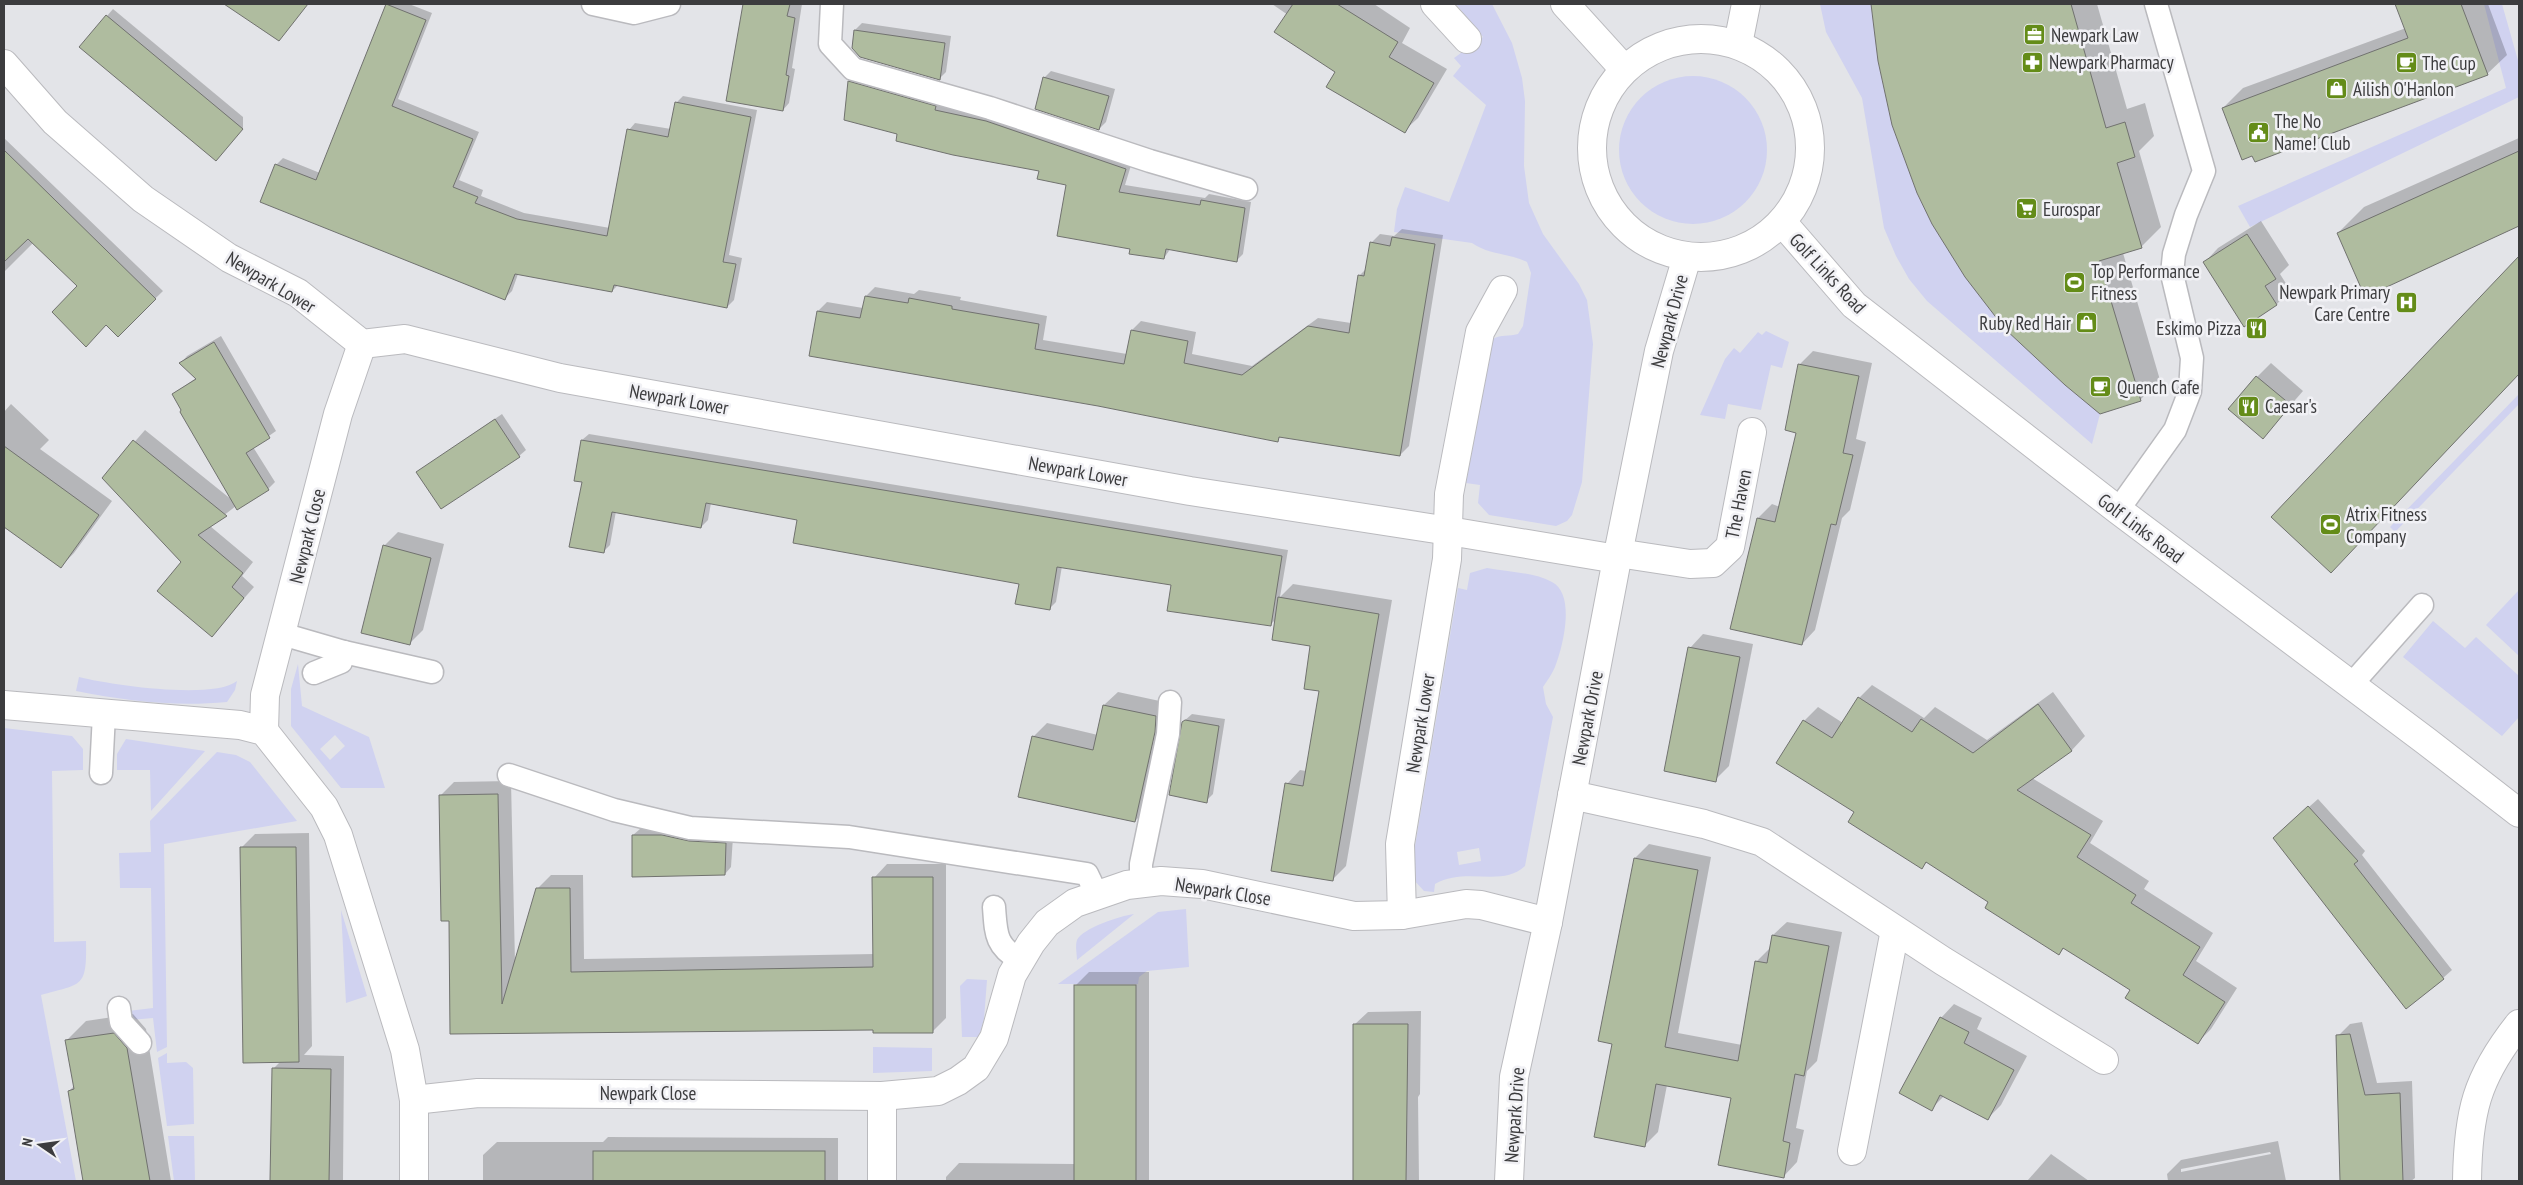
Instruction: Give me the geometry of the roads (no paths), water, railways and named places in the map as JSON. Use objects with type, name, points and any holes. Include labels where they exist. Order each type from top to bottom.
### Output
[{"type":"street","points":[[1435,4],[1467,39]]},
{"type":"street","points":[[1565,4],[1624,69]]},
{"type":"street","points":[[1738,44],[1746,4]]},
{"type":"street","points":[[1692,38],[1738,44],[1781,72],[1805,111],[1811,147],[1802,191],[1782,222],[1753,245],[1720,256],[1686,257],[1645,243],[1614,216],[1594,174],[1591,144],[1600,106],[1624,69],[1660,46],[1692,38]]},
{"type":"street","name":"Newpark Lower","points":[[4,64],[55,122],[143,198],[229,258],[298,293],[362,344],[405,339],[560,378],[1190,491],[1618,556]]},
{"type":"street","name":"Golf Links Road","points":[[1782,222],[1854,305],[2118,510],[2519,813]]},
{"type":"street","name":"Newpark Drive","points":[[1509,1181],[1514,1077],[1548,922],[1659,351],[1686,257]]},
{"type":"street","name":"Newpark Lower","points":[[1402,915],[1400,844],[1447,559],[1450,494],[1480,332],[1504,290]]},
{"type":"street","name":"Newpark Close","points":[[264,731],[265,695],[338,414],[362,344]]},
{"type":"street","name":"The Haven","points":[[1618,556],[1690,564],[1713,564],[1730,547],[1752,432]]},
{"type":"street","points":[[4,705],[240,725],[264,731],[324,807],[338,835],[405,1050],[414,1100],[414,1181]]},
{"type":"street","points":[[1572,795],[1704,824],[1762,842],[1895,930],[2104,1060]]},
{"type":"street","name":"Newpark Close","points":[[414,1100],[478,1093],[882,1096],[938,1091],[958,1081],[976,1068],[994,1038],[1012,975],[1030,943],[1047,923],[1075,904],[1097,895],[1141,883],[1161,881],[1202,884],[1354,916],[1402,915],[1466,904],[1481,905],[1548,922]]},
{"type":"street","points":[[1852,1151],[1895,930]]},
{"type":"street","points":[[2467,1181],[2468,1141],[2478,1089],[2497,1051],[2519,1024]]},
{"type":"street","points":[[882,1096],[882,1181]]},
{"type":"lane","points":[[594,4],[634,13],[669,4]]},
{"type":"lane","points":[[832,4],[830,44],[852,69],[990,108],[1150,161],[1246,189]]},
{"type":"lane","points":[[2118,510],[2175,430],[2190,392],[2192,358],[2172,274],[2174,254],[2186,214],[2204,171],[2156,4]]},
{"type":"lane","points":[[2351,685],[2422,605]]},
{"type":"lane","points":[[282,634],[344,652],[432,672]]},
{"type":"lane","points":[[314,673],[341,662],[344,652]]},
{"type":"lane","points":[[1141,883],[1140,864],[1168,734],[1170,702]]},
{"type":"lane","points":[[101,773],[104,714]]},
{"type":"lane","points":[[509,775],[614,810],[690,828],[848,837],[1087,874],[1097,895]]},
{"type":"lane","points":[[994,907],[997,940],[1009,954],[1020,960]]},
{"type":"lane","points":[[119,1008],[121,1022],[140,1043]]},
{"type":"place","name":"Newpark Law","points":[[2035,35]]},
{"type":"place","name":"Newpark Pharmacy","points":[[2033,62]]},
{"type":"place","name":"The Cup","points":[[2406,63]]},
{"type":"place","name":"Ailish O'Hanlon","points":[[2337,89]]},
{"type":"place","name":"The No Name! Club","points":[[2258,132]]},
{"type":"place","name":"Eurospar","points":[[2027,209]]},
{"type":"place","name":"Top Performance Fitness","points":[[2075,282]]},
{"type":"place","name":"Newpark Primary Care Centre","points":[[2406,303]]},
{"type":"place","name":"Ruby Red Hair","points":[[2087,323]]},
{"type":"place","name":"Eskimo Pizza","points":[[2257,328]]},
{"type":"place","name":"Quench Cafe","points":[[2101,387]]},
{"type":"place","name":"Caesar's","points":[[2249,406]]},
{"type":"place","name":"Atrix Fitness Company","points":[[2330,525]]}]
